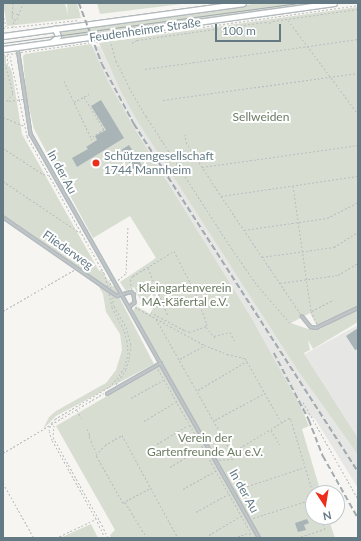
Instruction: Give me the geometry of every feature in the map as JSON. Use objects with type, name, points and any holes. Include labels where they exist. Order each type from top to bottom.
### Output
[{"type":"main road","name":"Feudenheimer Straße","points":[[3,36],[243,3]]},
{"type":"main road","name":"Feudenheimer Straße","points":[[3,48],[110,37],[334,3]]},
{"type":"main road","points":[[51,43],[58,36],[55,29]]},
{"type":"lane","name":"In der Au","points":[[18,47],[24,99],[31,134],[260,538]]},
{"type":"lane","name":"Fliederweg","points":[[3,217],[117,296],[122,295]]},
{"type":"lane","points":[[122,295],[131,292],[136,298],[133,306],[130,308]]},
{"type":"lane","points":[[302,316],[311,327],[319,327],[358,308]]},
{"type":"lane","points":[[107,394],[161,363]]},
{"type":"path","points":[[12,3],[14,20],[13,28]]},
{"type":"path","points":[[14,20],[17,19],[23,3]]},
{"type":"path","points":[[3,55],[130,34],[358,5]]},
{"type":"path","points":[[132,43],[137,40],[265,22],[267,23],[358,9]]},
{"type":"path","points":[[12,13],[19,14]]},
{"type":"path","points":[[3,14],[6,27]]},
{"type":"path","points":[[288,19],[358,114]]},
{"type":"path","points":[[3,28],[83,20]]},
{"type":"path","points":[[110,37],[119,67],[146,116],[257,285],[290,323]]},
{"type":"path","points":[[146,69],[358,39]]},
{"type":"path","points":[[7,55],[8,64],[6,65],[13,89],[13,93],[8,100]]},
{"type":"path","points":[[10,56],[24,126],[30,143],[104,273],[112,307],[124,330],[127,341],[128,354],[125,366],[120,376],[109,387],[58,417],[50,427],[49,434],[105,538]]},
{"type":"path","points":[[163,100],[358,73]]},
{"type":"path","points":[[64,81],[92,137],[92,140]]},
{"type":"path","points":[[74,102],[89,94]]},
{"type":"path","points":[[84,97],[104,129],[92,137]]},
{"type":"path","points":[[3,102],[8,100],[24,99]]},
{"type":"path","points":[[3,117],[21,126],[28,125]]},
{"type":"path","points":[[184,134],[186,142],[202,167],[302,316]]},
{"type":"path","points":[[202,167],[358,145]]},
{"type":"path","points":[[3,148],[47,176],[53,173]]},
{"type":"path","points":[[221,196],[358,176]]},
{"type":"path","points":[[3,181],[80,232]]},
{"type":"path","points":[[293,186],[311,311],[319,327]]},
{"type":"path","points":[[243,230],[327,218],[358,202]]},
{"type":"path","points":[[115,282],[126,273],[128,226]]},
{"type":"path","points":[[80,232],[84,229]]},
{"type":"path","points":[[261,257],[334,247],[358,232]]},
{"type":"path","points":[[131,292],[131,279],[174,251],[199,301],[207,322],[206,326],[216,339]]},
{"type":"path","points":[[280,283],[338,275],[358,263]]},
{"type":"path","points":[[3,311],[78,268]]},
{"type":"path","points":[[148,268],[168,316]]},
{"type":"path","points":[[3,453],[50,427],[76,409],[113,388],[124,374],[129,360],[130,340],[126,327],[114,306],[111,292]]},
{"type":"path","points":[[311,311],[333,300]]},
{"type":"path","points":[[133,306],[204,345],[227,354],[245,358],[282,422]]},
{"type":"path","points":[[150,312],[184,330],[192,332],[206,326]]},
{"type":"path","points":[[156,319],[232,452],[233,459],[216,460]]},
{"type":"path","points":[[214,336],[230,332],[235,342]]},
{"type":"path","points":[[180,359],[204,345]]},
{"type":"path","points":[[197,390],[247,361]]},
{"type":"path","points":[[161,363],[158,370],[242,516],[249,529],[251,538]]},
{"type":"path","points":[[131,398],[163,379]]},
{"type":"path","points":[[214,420],[265,392]]},
{"type":"path","points":[[144,421],[177,402]]},
{"type":"path","points":[[303,402],[358,499]]},
{"type":"path","points":[[76,409],[81,418]]},
{"type":"path","points":[[232,452],[289,418],[292,420],[312,485]]},
{"type":"path","points":[[54,424],[52,431],[53,437],[108,538]]},
{"type":"path","points":[[157,444],[190,424]]},
{"type":"path","points":[[87,429],[90,435],[89,437],[123,503],[126,502],[146,538]]},
{"type":"path","points":[[271,429],[280,445]]},
{"type":"path","points":[[97,453],[105,445],[122,435],[152,487],[150,488],[178,538]]},
{"type":"path","points":[[170,467],[203,448]]},
{"type":"path","points":[[233,490],[306,467]]},
{"type":"path","points":[[183,489],[215,470]]},
{"type":"path","points":[[3,483],[34,538]]},
{"type":"path","points":[[126,502],[150,488]]},
{"type":"path","points":[[196,512],[228,493]]},
{"type":"path","points":[[249,519],[305,502]]},
{"type":"path","points":[[209,535],[242,516]]},
{"type":"path","points":[[56,538],[98,518]]},
{"type":"path","points":[[297,538],[325,529],[324,525]]},
{"type":"path","points":[[234,538],[249,533]]},
{"type":"shaded area","points":[[100,46],[120,90],[153,145],[298,371],[358,455],[358,488],[315,419],[309,416],[301,407],[251,317],[136,131],[108,81],[92,47]]},
{"type":"shaded area","points":[[358,325],[358,438],[305,354]]},
{"type":"green space","points":[[3,3],[65,3],[68,15],[67,3],[77,3],[81,18],[7,26]]},
{"type":"green space","points":[[97,3],[190,3],[100,14]]},
{"type":"green space","points":[[260,3],[317,3],[60,39],[59,32]]},
{"type":"green space","name":"Sellweiden","points":[[358,7],[358,306],[317,326],[310,313],[291,323],[308,329],[320,329],[358,309],[358,322],[313,349],[308,340],[310,350],[304,353],[358,438],[358,455],[298,371],[138,122],[120,90],[99,43]]},
{"type":"green space","points":[[91,44],[108,81],[136,131],[251,317],[301,407],[309,426],[302,429],[319,485],[305,485],[305,525],[331,525],[335,538],[111,538],[110,535],[115,530],[56,426],[163,363],[133,311],[136,306],[150,314],[154,306],[140,299],[134,287],[126,291],[120,282],[156,258],[130,216],[93,238],[34,129],[26,95],[23,56],[25,54]]},
{"type":"green space","points":[[3,56],[6,56],[6,65],[10,67],[12,72],[22,134],[99,271],[101,270],[112,286],[116,286],[119,293],[118,295],[154,364],[56,416],[43,429],[49,417],[56,411],[106,383],[116,370],[122,350],[120,334],[106,312],[103,294],[94,278],[3,215]]},
{"type":"green space","points":[[91,524],[98,538],[60,538]]},
{"type":"building","points":[[101,100],[124,138],[77,167],[72,158],[88,149],[86,147],[97,140],[95,136],[106,130],[91,106]]},
{"type":"building","points":[[129,145],[143,167],[135,172],[121,150]]},
{"type":"building","points":[[358,328],[358,349],[355,350],[346,336]]},
{"type":"building","points":[[305,520],[304,525],[306,530],[298,532],[295,523]]},
{"type":"tram line","points":[[3,43],[298,3]]},
{"type":"railway","points":[[79,3],[102,64],[134,124],[358,472]]},
{"type":"railway","points":[[274,353],[309,420],[323,456],[358,518]]},
{"type":"place","name":"Schützengesellschaft 1744 Mannheim","points":[[96,163]]},
{"type":"park label","name":"Kleingartenverein MA-Käfertal e.V.","points":[[185,295]]},
{"type":"park label","name":"Verein der Gartenfreunde Au e.V.","points":[[205,445]]}]
